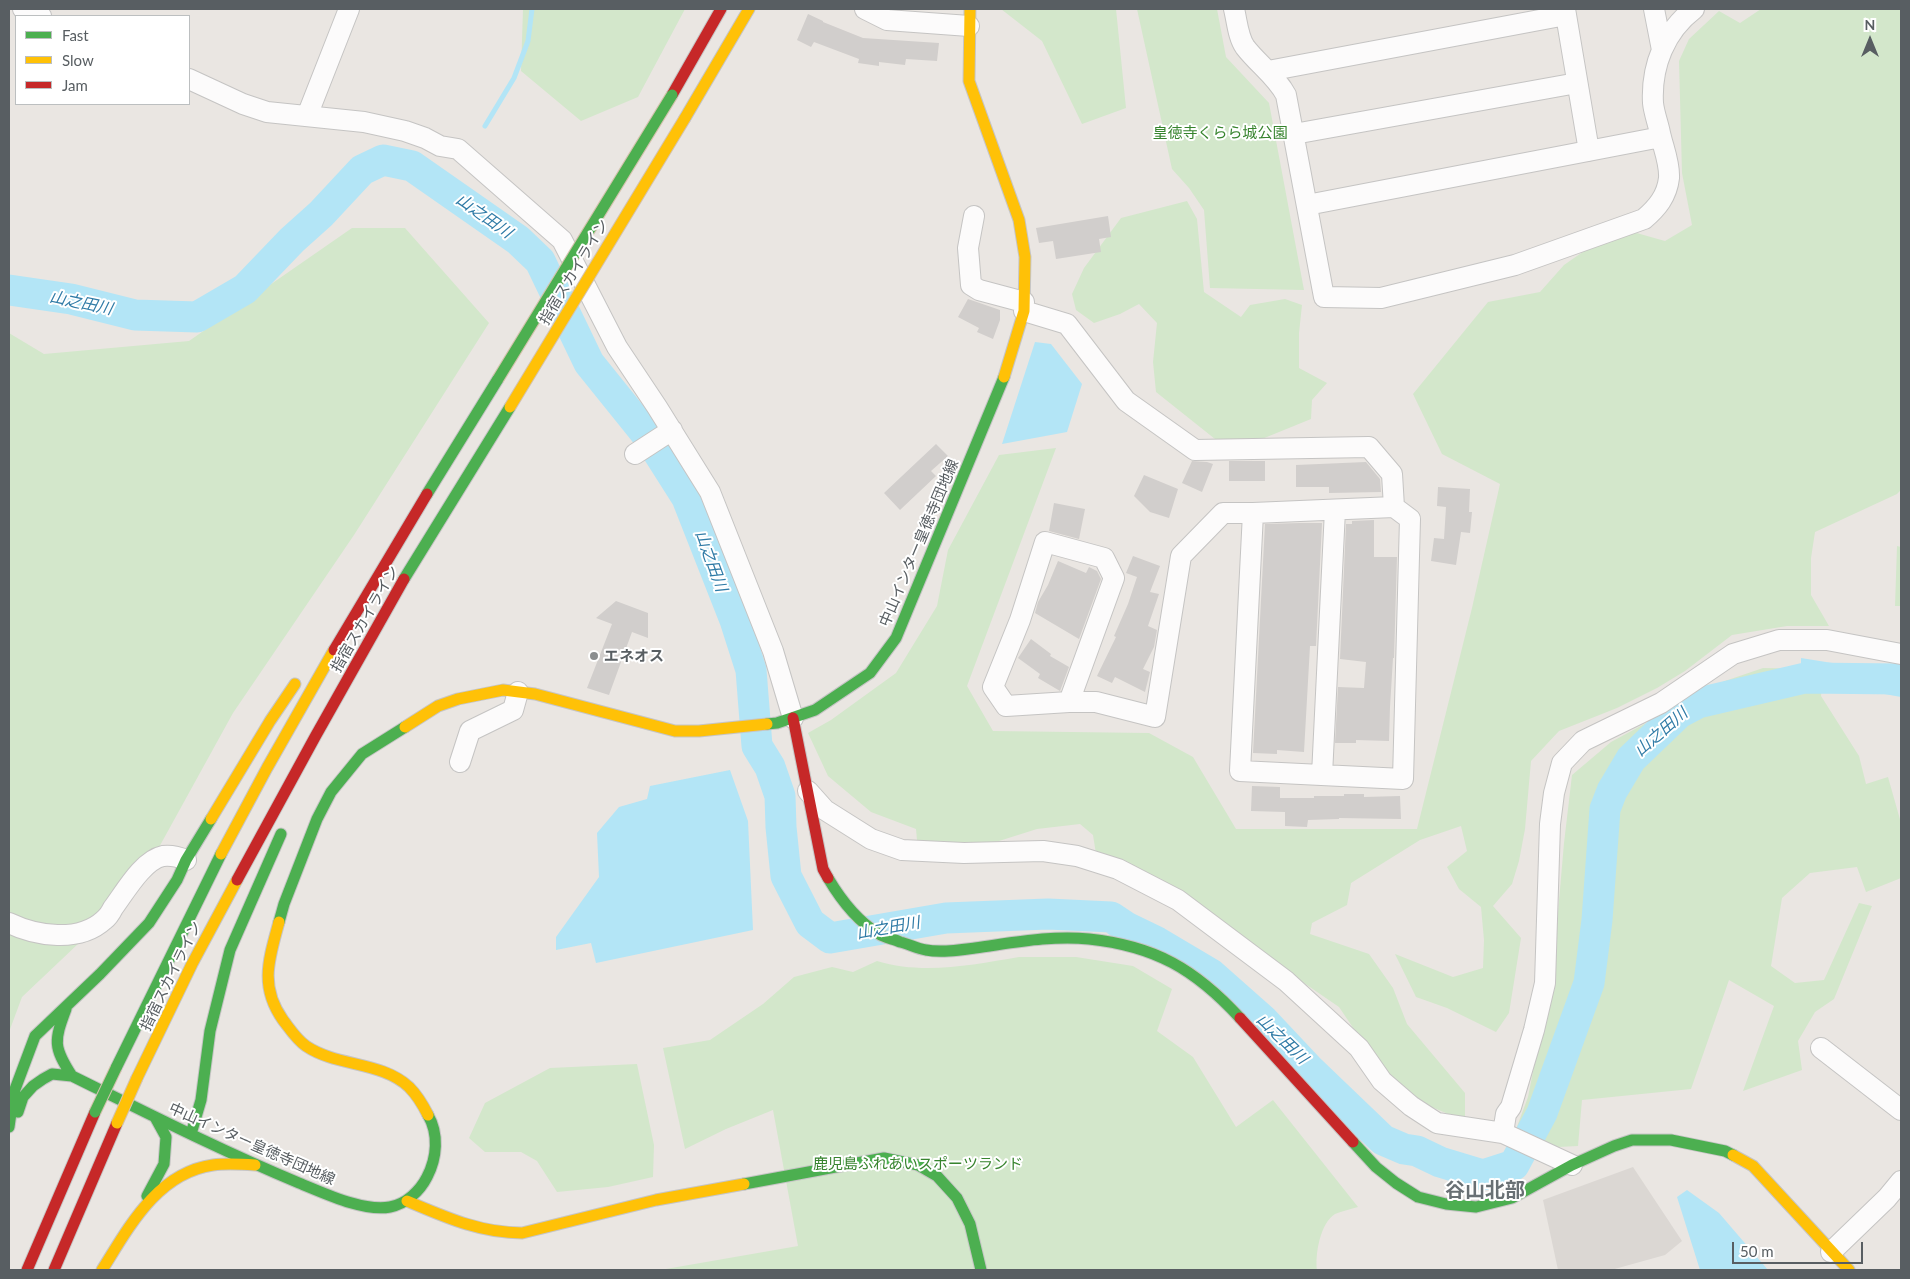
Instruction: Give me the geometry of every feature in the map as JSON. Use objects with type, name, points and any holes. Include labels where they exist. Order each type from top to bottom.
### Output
[{"type":"main road","name":"指宿スカイライン","points":[[27,1270],[95,1112],[197,899],[290,726],[357,610],[672,95],[721,9]]},
{"type":"main road","name":"指宿スカイライン","points":[[54,1270],[117,1123],[192,964],[315,737],[389,604],[750,9]]},
{"type":"main road","name":"中山インター皇徳寺団地線","points":[[72,1076],[255,1165],[344,1201],[377,1207],[390,1207],[407,1201],[424,1183],[432,1167],[435,1152],[435,1136],[430,1118],[420,1100],[408,1086],[390,1074],[328,1056],[306,1046],[292,1033],[274,1007],[268,987],[270,956],[284,904],[317,819],[331,792],[362,754],[438,706],[458,699],[503,690],[535,694],[674,731],[699,731],[745,727],[785,720],[815,710],[870,673],[896,638],[1005,374],[1024,307],[1025,257],[1019,220],[970,81],[970,17]]},
{"type":"main road","points":[[323,747],[376,642],[389,604]]},
{"type":"main road","points":[[332,633],[357,610]]},
{"type":"main road","points":[[9,1127],[14,1092],[35,1036],[100,974],[149,922],[178,880],[186,860],[270,721],[303,671]]},
{"type":"main road","points":[[785,720],[808,791],[823,868],[837,894],[855,915],[880,935],[926,950],[957,950],[1059,938],[1089,939],[1161,956],[1192,973],[1220,996],[1376,1168],[1418,1197],[1446,1204],[1476,1207],[1495,1204],[1512,1198],[1572,1165],[1614,1146],[1632,1140],[1671,1140],[1725,1152],[1753,1166],[1849,1270]]},
{"type":"main road","points":[[191,1134],[201,1100],[210,1031],[230,950],[284,826]]},
{"type":"main road","points":[[68,1004],[58,1029],[55,1043],[61,1059],[72,1076]]},
{"type":"main road","points":[[9,1140],[23,1097],[33,1086],[52,1074],[72,1076]]},
{"type":"main road","points":[[134,1220],[164,1164],[166,1137],[155,1117]]},
{"type":"main road","points":[[407,1201],[486,1231],[515,1233],[656,1200],[884,1158],[920,1166],[945,1182],[962,1205],[973,1231],[981,1270]]},
{"type":"main road","points":[[102,1270],[149,1200],[186,1172],[204,1166],[226,1163],[255,1165]]},
{"type":"street","points":[[23,9],[38,15]]},
{"type":"street","points":[[307,116],[349,9]]},
{"type":"street","points":[[865,9],[888,20],[970,17]]},
{"type":"street","points":[[1234,9],[1240,35],[1245,46],[1281,86],[1286,95],[1324,297],[1381,298],[1515,266],[1644,219],[1662,199],[1668,183],[1668,164],[1653,105],[1655,76],[1663,45],[1682,18],[1694,9]]},
{"type":"street","points":[[1654,9],[1662,50]]},
{"type":"street","points":[[1268,71],[1565,12],[1588,151]]},
{"type":"street","points":[[190,79],[243,104],[267,112],[364,122],[405,131],[440,146],[458,148],[562,240],[617,347],[710,492],[773,651],[785,720]]},
{"type":"street","points":[[1294,134],[1577,83]]},
{"type":"street","points":[[1307,204],[1661,138]]},
{"type":"street","points":[[974,216],[968,248],[972,285],[979,290],[1067,324],[1126,401],[1195,450],[1369,447],[1392,474],[1394,507]]},
{"type":"street","points":[[635,454],[672,430]]},
{"type":"street","points":[[1069,702],[1114,578],[1104,558],[1045,542],[1020,620],[993,687],[1006,706],[1096,702],[1155,717],[1181,556],[1223,513],[1394,507],[1410,519],[1403,779],[1240,771],[1253,513]]},
{"type":"street","points":[[1322,775],[1335,510]]},
{"type":"street","points":[[1510,1136],[1506,1114],[1511,1107],[1534,1030],[1545,984],[1550,824],[1554,793],[1562,763],[1583,741],[1661,703],[1733,654],[1779,640],[1827,640],[1901,654]]},
{"type":"street","points":[[460,762],[470,731],[513,710],[518,692]]},
{"type":"street","points":[[808,791],[825,810],[840,820],[871,839],[902,850],[964,853],[1043,851],[1077,856],[1118,868],[1178,900],[1286,981],[1359,1048],[1382,1081],[1411,1106],[1437,1123],[1510,1136],[1551,1157],[1572,1165]]},
{"type":"street","points":[[9,923],[34,933],[75,934],[89,930],[104,920],[149,862],[162,856],[175,856],[186,860]]},
{"type":"street","points":[[1821,1048],[1901,1110]]},
{"type":"street","points":[[1831,1252],[1887,1198],[1901,1180]]},
{"type":"shaded area","points":[[1633,1167],[1682,1241],[1665,1255],[1611,1270],[1558,1270],[1543,1200]]},
{"type":"green space","points":[[523,9],[685,9],[638,97],[581,121],[521,71]]},
{"type":"green space","points":[[1001,9],[1116,9],[1126,108],[1082,124],[1042,41]]},
{"type":"green space","name":"皇徳寺くらら城公園","points":[[1137,9],[1217,9],[1226,57],[1269,103],[1304,290],[1210,288],[1204,210],[1189,188],[1172,169]]},
{"type":"green space","points":[[1761,9],[1901,9],[1901,490],[1897,494],[1815,532],[1811,558],[1811,595],[1829,626],[1787,626],[1732,635],[1685,671],[1657,688],[1617,708],[1559,731],[1531,761],[1525,829],[1519,861],[1512,884],[1493,906],[1521,938],[1509,1013],[1496,1032],[1447,1008],[1416,997],[1395,954],[1453,977],[1483,968],[1484,940],[1481,907],[1459,889],[1447,867],[1467,851],[1461,826],[1420,840],[1351,883],[1347,905],[1312,923],[1310,934],[1369,954],[1393,988],[1407,1024],[1465,1093],[1465,1121],[1429,1106],[1387,1078],[1339,1007],[1304,983],[1269,967],[1161,879],[1096,854],[1093,835],[1080,824],[1037,829],[980,847],[918,851],[916,829],[871,812],[828,776],[808,733],[831,720],[896,673],[937,606],[948,550],[999,455],[1056,448],[967,686],[993,731],[1149,733],[1193,757],[1236,829],[1417,829],[1472,608],[1500,484],[1442,454],[1413,394],[1488,302],[1540,292],[1564,265],[1587,249],[1633,232],[1665,241],[1692,225],[1682,173],[1679,61],[1689,39],[1719,11],[1740,23]]},
{"type":"green space","points":[[1187,201],[1197,219],[1204,292],[1241,317],[1250,305],[1285,299],[1302,305],[1299,333],[1299,368],[1327,383],[1312,400],[1311,419],[1257,441],[1215,439],[1156,392],[1153,362],[1157,323],[1139,304],[1120,314],[1094,323],[1076,310],[1072,294],[1084,268],[1121,218]]},
{"type":"green space","points":[[352,228],[405,228],[489,323],[354,535],[233,713],[136,889],[22,997],[9,1032],[9,333],[44,354],[189,341]]},
{"type":"green space","points":[[1897,546],[1901,547],[1901,606],[1895,606]]},
{"type":"green space","points":[[1763,668],[1824,669],[1821,696],[1859,756],[1866,784],[1888,777],[1901,823],[1901,878],[1866,892],[1857,867],[1810,873],[1782,898],[1771,966],[1795,983],[1824,980],[1859,903],[1872,906],[1834,999],[1815,1012],[1798,1041],[1802,1070],[1743,1091],[1774,1006],[1729,980],[1691,1089],[1582,1100],[1578,1146],[1558,1147],[1515,1132],[1528,1097],[1553,970],[1572,775],[1611,742],[1722,682]]},
{"type":"green space","name":"鹿児島ふれあいスポーツランド","points":[[1019,957],[1076,957],[1133,966],[1172,989],[1157,1031],[1193,1057],[1236,1127],[1273,1100],[1358,1207],[1335,1214],[1326,1224],[1318,1248],[1317,1270],[660,1270],[798,1246],[773,1110],[726,1129],[685,1149],[663,1048],[710,1040],[763,1004],[794,977],[832,967],[853,972],[877,961],[894,965],[930,968],[983,963]]},
{"type":"green space","points":[[637,1064],[654,1145],[653,1177],[608,1187],[557,1192],[537,1161],[521,1152],[485,1152],[469,1138],[485,1103],[550,1068]]},
{"type":"water","points":[[1035,342],[1051,344],[1082,384],[1067,432],[1002,444]]},
{"type":"water","points":[[1801,658],[1901,674],[1901,697],[1857,689],[1801,683]]},
{"type":"water","points":[[730,770],[748,821],[753,930],[596,963],[591,943],[556,950],[556,937],[599,877],[597,833],[619,807],[647,799],[650,786]]},
{"type":"water","points":[[1687,1190],[1719,1213],[1768,1270],[1700,1270],[1677,1197]]},
{"type":"building","points":[[808,14],[863,38],[939,43],[937,61],[906,59],[905,65],[879,62],[879,66],[858,63],[859,59],[814,42],[811,47],[797,40]]},
{"type":"building","points":[[1108,216],[1111,237],[1099,239],[1101,252],[1056,259],[1053,241],[1039,243],[1036,228]]},
{"type":"building","points":[[968,299],[1000,310],[1000,320],[993,339],[977,332],[979,328],[958,317]]},
{"type":"building","points":[[936,444],[948,456],[931,471],[936,476],[900,510],[884,493]]},
{"type":"building","points":[[1192,461],[1213,464],[1202,492],[1182,483]]},
{"type":"building","points":[[1229,461],[1265,461],[1265,481],[1229,481]]},
{"type":"building","points":[[1366,462],[1380,479],[1381,492],[1329,493],[1329,487],[1296,487],[1296,465]]},
{"type":"building","points":[[1144,475],[1178,489],[1169,518],[1150,512],[1134,496]]},
{"type":"building","points":[[1438,487],[1470,489],[1469,512],[1472,512],[1470,533],[1461,532],[1456,565],[1431,561],[1434,538],[1444,539],[1446,507],[1437,506]]},
{"type":"building","points":[[1054,503],[1085,509],[1079,539],[1049,531]]},
{"type":"building","points":[[1374,520],[1374,557],[1397,557],[1389,741],[1356,740],[1356,743],[1335,743],[1338,687],[1364,688],[1366,662],[1340,659],[1346,524],[1352,524],[1352,521]]},
{"type":"building","points":[[1322,523],[1316,646],[1310,646],[1304,752],[1277,750],[1277,754],[1253,753],[1265,524]]},
{"type":"building","points":[[1133,556],[1160,566],[1150,592],[1159,594],[1148,626],[1157,630],[1154,647],[1143,669],[1150,672],[1145,692],[1115,677],[1112,683],[1097,676],[1116,637],[1114,636],[1137,577],[1126,573]]},
{"type":"building","points":[[1058,561],[1086,573],[1089,567],[1097,571],[1101,579],[1079,639],[1035,613],[1038,602],[1048,585]]},
{"type":"building","points":[[616,601],[648,613],[648,638],[632,632],[609,695],[587,688],[612,624],[596,618]]},
{"type":"building","points":[[1031,639],[1051,654],[1050,656],[1069,667],[1060,691],[1038,678],[1040,674],[1018,658]]},
{"type":"building","points":[[1252,786],[1280,787],[1280,798],[1314,798],[1314,796],[1344,796],[1344,794],[1364,794],[1364,797],[1400,796],[1401,819],[1339,818],[1308,820],[1307,827],[1285,826],[1285,812],[1251,811]]},
{"type":"waterway","points":[[485,126],[514,78],[528,41],[532,9]]},
{"type":"waterway","name":"山之田川","points":[[9,290],[71,299],[135,315],[197,317],[245,289],[292,240],[321,214],[362,170],[383,160],[412,166],[518,240],[540,261],[589,363],[647,435],[687,498],[735,620],[751,670],[757,746],[770,767],[780,796],[786,876],[810,923],[830,938],[946,918],[1048,914],[1111,917],[1211,974],[1263,1020],[1311,1071],[1383,1140],[1404,1149],[1417,1151],[1440,1162],[1483,1175],[1514,1165],[1542,1113],[1589,983],[1597,920],[1605,809],[1612,791],[1631,759],[1679,713],[1698,703],[1805,678],[1901,679]]},
{"type":"traffic: fast","points":[[498,379],[672,95]]},
{"type":"traffic: fast","points":[[767,724],[777,723],[815,710],[870,673],[896,638],[1004,377]]},
{"type":"traffic: fast","points":[[427,494],[498,379]]},
{"type":"traffic: fast","points":[[404,579],[510,407]]},
{"type":"traffic: fast","points":[[279,922],[284,904],[317,819],[331,792],[362,754],[405,727]]},
{"type":"traffic: fast","points":[[9,1127],[14,1092],[35,1036],[100,974],[149,923],[177,880],[186,860],[211,819]]},
{"type":"traffic: fast","points":[[191,1134],[201,1100],[210,1031],[230,950],[281,834]]},
{"type":"traffic: fast","points":[[116,1068],[221,854]]},
{"type":"traffic: fast","points":[[828,878],[850,909],[871,929],[884,937],[916,948],[932,951],[950,951],[1060,938],[1113,942],[1154,954],[1190,973],[1207,986],[1240,1018]]},
{"type":"traffic: fast","points":[[66,1009],[59,1029],[57,1044],[61,1058],[72,1076]]},
{"type":"traffic: fast","points":[[95,1112],[116,1068]]},
{"type":"traffic: fast","points":[[18,1112],[23,1097],[43,1079],[52,1074],[72,1076]]},
{"type":"traffic: fast","points":[[72,1076],[270,1171],[332,1196],[368,1207],[390,1207],[402,1203],[412,1196],[424,1182],[435,1154],[434,1130],[428,1115]]},
{"type":"traffic: fast","points":[[147,1196],[164,1164],[166,1137],[155,1117]]},
{"type":"traffic: fast","points":[[1353,1142],[1376,1167],[1418,1197],[1446,1204],[1476,1207],[1512,1198],[1572,1165],[1632,1140],[1671,1140],[1725,1151],[1733,1155]]},
{"type":"traffic: fast","points":[[744,1184],[884,1158],[918,1165],[937,1176],[957,1198],[970,1224],[981,1270]]},
{"type":"traffic: slow","points":[[685,118],[749,9]]},
{"type":"traffic: slow","points":[[970,9],[969,81],[1019,220],[1025,257],[1024,311],[1004,377]]},
{"type":"traffic: slow","points":[[510,407],[685,118]]},
{"type":"traffic: slow","points":[[221,854],[334,650]]},
{"type":"traffic: slow","points":[[211,819],[270,721],[295,684]]},
{"type":"traffic: slow","points":[[405,727],[438,706],[458,699],[503,690],[535,694],[675,731],[699,731],[767,724]]},
{"type":"traffic: slow","points":[[137,1078],[192,964],[237,880]]},
{"type":"traffic: slow","points":[[279,922],[268,972],[269,984],[276,1008],[296,1037],[318,1053],[372,1068],[398,1079],[415,1093],[428,1115]]},
{"type":"traffic: slow","points":[[117,1123],[137,1078]]},
{"type":"traffic: slow","points":[[1733,1155],[1753,1166],[1849,1270]]},
{"type":"traffic: slow","points":[[102,1270],[134,1220],[147,1204],[160,1190],[176,1179],[193,1170],[213,1165],[255,1165]]},
{"type":"traffic: slow","points":[[407,1201],[477,1227],[522,1233],[656,1200],[744,1184]]},
{"type":"traffic: jam","points":[[672,95],[721,9]]},
{"type":"traffic: jam","points":[[334,650],[427,494]]},
{"type":"traffic: jam","points":[[237,880],[404,579]]},
{"type":"traffic: jam","points":[[793,718],[823,869],[828,878]]},
{"type":"traffic: jam","points":[[1240,1018],[1353,1142]]},
{"type":"traffic: jam","points":[[27,1270],[95,1112]]},
{"type":"traffic: jam","points":[[54,1270],[117,1123]]},
{"type":"place","name":"エネオス","points":[[594,656]]},
{"type":"district","name":"谷山北部","points":[[1485,1191]]}]
